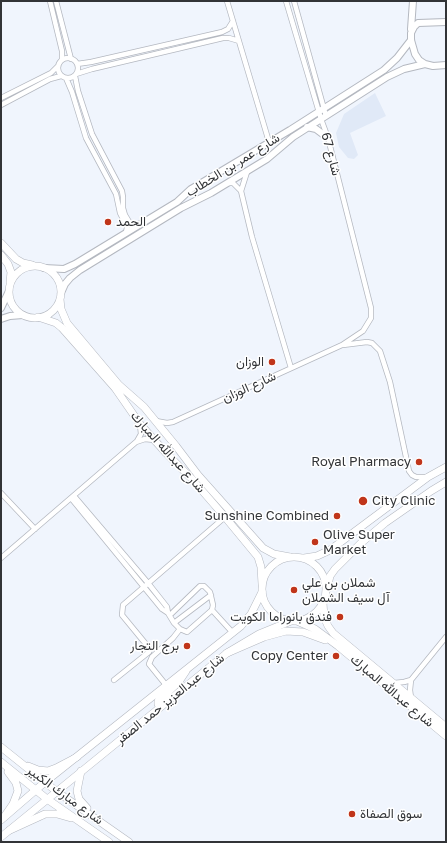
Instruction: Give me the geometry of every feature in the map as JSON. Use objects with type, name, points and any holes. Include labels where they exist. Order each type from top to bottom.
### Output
[{"type":"main road","points":[[1,243],[16,259],[23,263],[51,271],[57,277],[60,285],[61,296],[57,306],[46,315],[38,317],[30,317],[18,311],[13,304],[10,289],[11,272],[8,264],[1,255]]},
{"type":"main road","points":[[10,289],[13,278],[19,272],[27,267],[40,267]]},
{"type":"main road","name":"شارع عبدالله المبارك","points":[[61,296],[62,313],[67,323],[119,385],[140,404],[198,475],[263,548],[274,554],[290,557]]},
{"type":"main road","name":"شارع عبدالله المبارك","points":[[38,317],[56,323],[62,328],[115,388],[140,424],[192,480],[258,557],[261,567],[262,584]]},
{"type":"main road","points":[[131,412],[132,406],[140,404]]},
{"type":"main road","points":[[172,459],[178,458],[180,452]]},
{"type":"main road","points":[[446,467],[428,477],[330,550],[317,556],[304,558],[290,557],[281,559],[273,564],[265,574],[262,584],[264,601],[271,612],[279,617],[294,621],[311,616],[318,611],[323,603],[330,576],[353,550],[385,523],[446,482]]},
{"type":"main road","points":[[304,558],[319,568],[325,580],[326,589]]},
{"type":"main road","name":"شارع عبدالعزيز حمد الصقر","points":[[3,818],[35,790],[242,626],[251,614],[262,592]]},
{"type":"main road","name":"شارع عبدالله المبارك","points":[[323,603],[324,617],[330,630],[446,727]]},
{"type":"main road","name":"شارع عبدالله المبارك","points":[[294,621],[315,629],[338,646],[446,736]]},
{"type":"main road","name":"شارع عبدالعزيز حمد الصقر","points":[[10,830],[227,653],[259,634],[294,621]]},
{"type":"main road","points":[[227,653],[264,637],[289,631],[312,635],[338,646]]},
{"type":"main road","points":[[160,707],[158,701],[178,684],[188,668]]},
{"type":"main road","name":"شارع مبارك الكبير","points":[[1,747],[56,791],[129,842]]},
{"type":"main road","points":[[17,760],[32,768],[47,771],[77,757]]},
{"type":"main road","points":[[1,763],[14,780],[18,791],[13,804],[3,818]]},
{"type":"main road","name":"شارع مبارك الكبير","points":[[1,763],[47,799],[109,842]]},
{"type":"main road","points":[[81,771],[77,784],[77,794],[95,817]]},
{"type":"main road","points":[[1,837],[10,830],[40,815],[48,813],[78,820]]},
{"type":"street","points":[[1,98],[51,73],[62,59],[50,1]]},
{"type":"street","points":[[56,1],[71,59],[77,64],[78,69],[76,75],[78,91],[92,134],[122,191],[125,215],[131,225],[136,227]]},
{"type":"street","points":[[227,1],[269,142]]},
{"type":"street","name":"شارع 67","points":[[286,1],[323,117],[372,308]]},
{"type":"street","name":"شارع 67","points":[[294,1],[321,110]]},
{"type":"street","points":[[413,1],[411,40],[415,54],[425,64]]},
{"type":"street","points":[[77,64],[222,32],[228,29],[233,21]]},
{"type":"street","points":[[411,33],[414,26],[418,23],[446,22]]},
{"type":"street","points":[[1,104],[50,79],[63,77],[70,78],[76,75],[223,38],[239,41]]},
{"type":"street","name":"شارع عمر بن الخطاب","points":[[40,267],[64,269],[76,264],[177,202],[191,189],[290,130],[384,70],[397,58],[411,40]]},
{"type":"street","points":[[397,58],[402,62],[404,68]]},
{"type":"street","points":[[62,59],[71,59]]},
{"type":"street","name":"شارع عمر بن الخطاب","points":[[61,296],[65,284],[80,270],[181,208],[211,193],[267,159],[307,127],[387,77],[404,68],[425,64],[433,66],[446,65]]},
{"type":"street","points":[[57,67],[59,74],[63,77],[72,92],[86,138],[116,194],[118,209],[127,227],[126,232]]},
{"type":"street","points":[[307,127],[316,129],[328,138]]},
{"type":"street","points":[[258,148],[267,150],[267,159]]},
{"type":"street","points":[[247,171],[241,191],[252,237],[291,368]]},
{"type":"street","points":[[203,182],[201,184],[203,190],[211,193]]},
{"type":"street","points":[[225,184],[233,184],[241,191]]},
{"type":"street","points":[[1,308],[10,289]]},
{"type":"street","name":"شارع الوزان","points":[[155,421],[167,423],[173,422],[342,345],[363,331],[371,318],[372,308]]},
{"type":"street","points":[[1,319],[23,314]]},
{"type":"street","name":"شارع الوزان","points":[[342,345],[367,342],[372,344],[380,351],[390,382],[409,471],[416,477],[428,477]]},
{"type":"street","points":[[1,558],[136,442],[141,434],[140,424]]},
{"type":"street","points":[[136,442],[145,439],[154,440]]},
{"type":"street","points":[[1,493],[35,529]]},
{"type":"street","points":[[72,497],[148,583],[167,607],[169,614],[174,623],[180,629],[187,632],[212,610],[213,605],[210,592],[204,586],[201,586],[169,614]]},
{"type":"street","points":[[72,497],[162,609],[169,614]]},
{"type":"street","points":[[114,680],[149,652],[150,649],[124,618],[122,608],[125,603],[224,517]]},
{"type":"street","points":[[174,623],[211,595]]},
{"type":"street","points":[[212,610],[233,633]]},
{"type":"street","points":[[166,685],[149,664],[152,656],[173,638],[180,629]]},
{"type":"street","points":[[411,698],[411,680],[446,637]]},
{"type":"street","points":[[394,683],[401,683],[411,680]]},
{"type":"shaded area","points":[[375,93],[386,116],[350,133],[358,155],[354,159],[348,158],[339,147],[336,133],[344,114]]},
{"type":"place","name":"الحمد","points":[[108,222]]},
{"type":"place","name":"الوزان","points":[[272,362]]},
{"type":"place","name":"Royal Pharmacy","points":[[419,462]]},
{"type":"place","name":"City Clinic","points":[[363,501]]},
{"type":"place","name":"Sunshine Combined","points":[[337,516]]},
{"type":"place","name":"Olive Super Market","points":[[315,542]]},
{"type":"place","name":"شملان بن علي آل سيف الشملان","points":[[294,590]]},
{"type":"place","name":"فندق بانوراما الكويت","points":[[340,617]]},
{"type":"place","name":"برج التجار","points":[[187,646]]},
{"type":"place","name":"Copy Center","points":[[336,656]]},
{"type":"place","name":"سوق الصفاة","points":[[352,814]]}]
